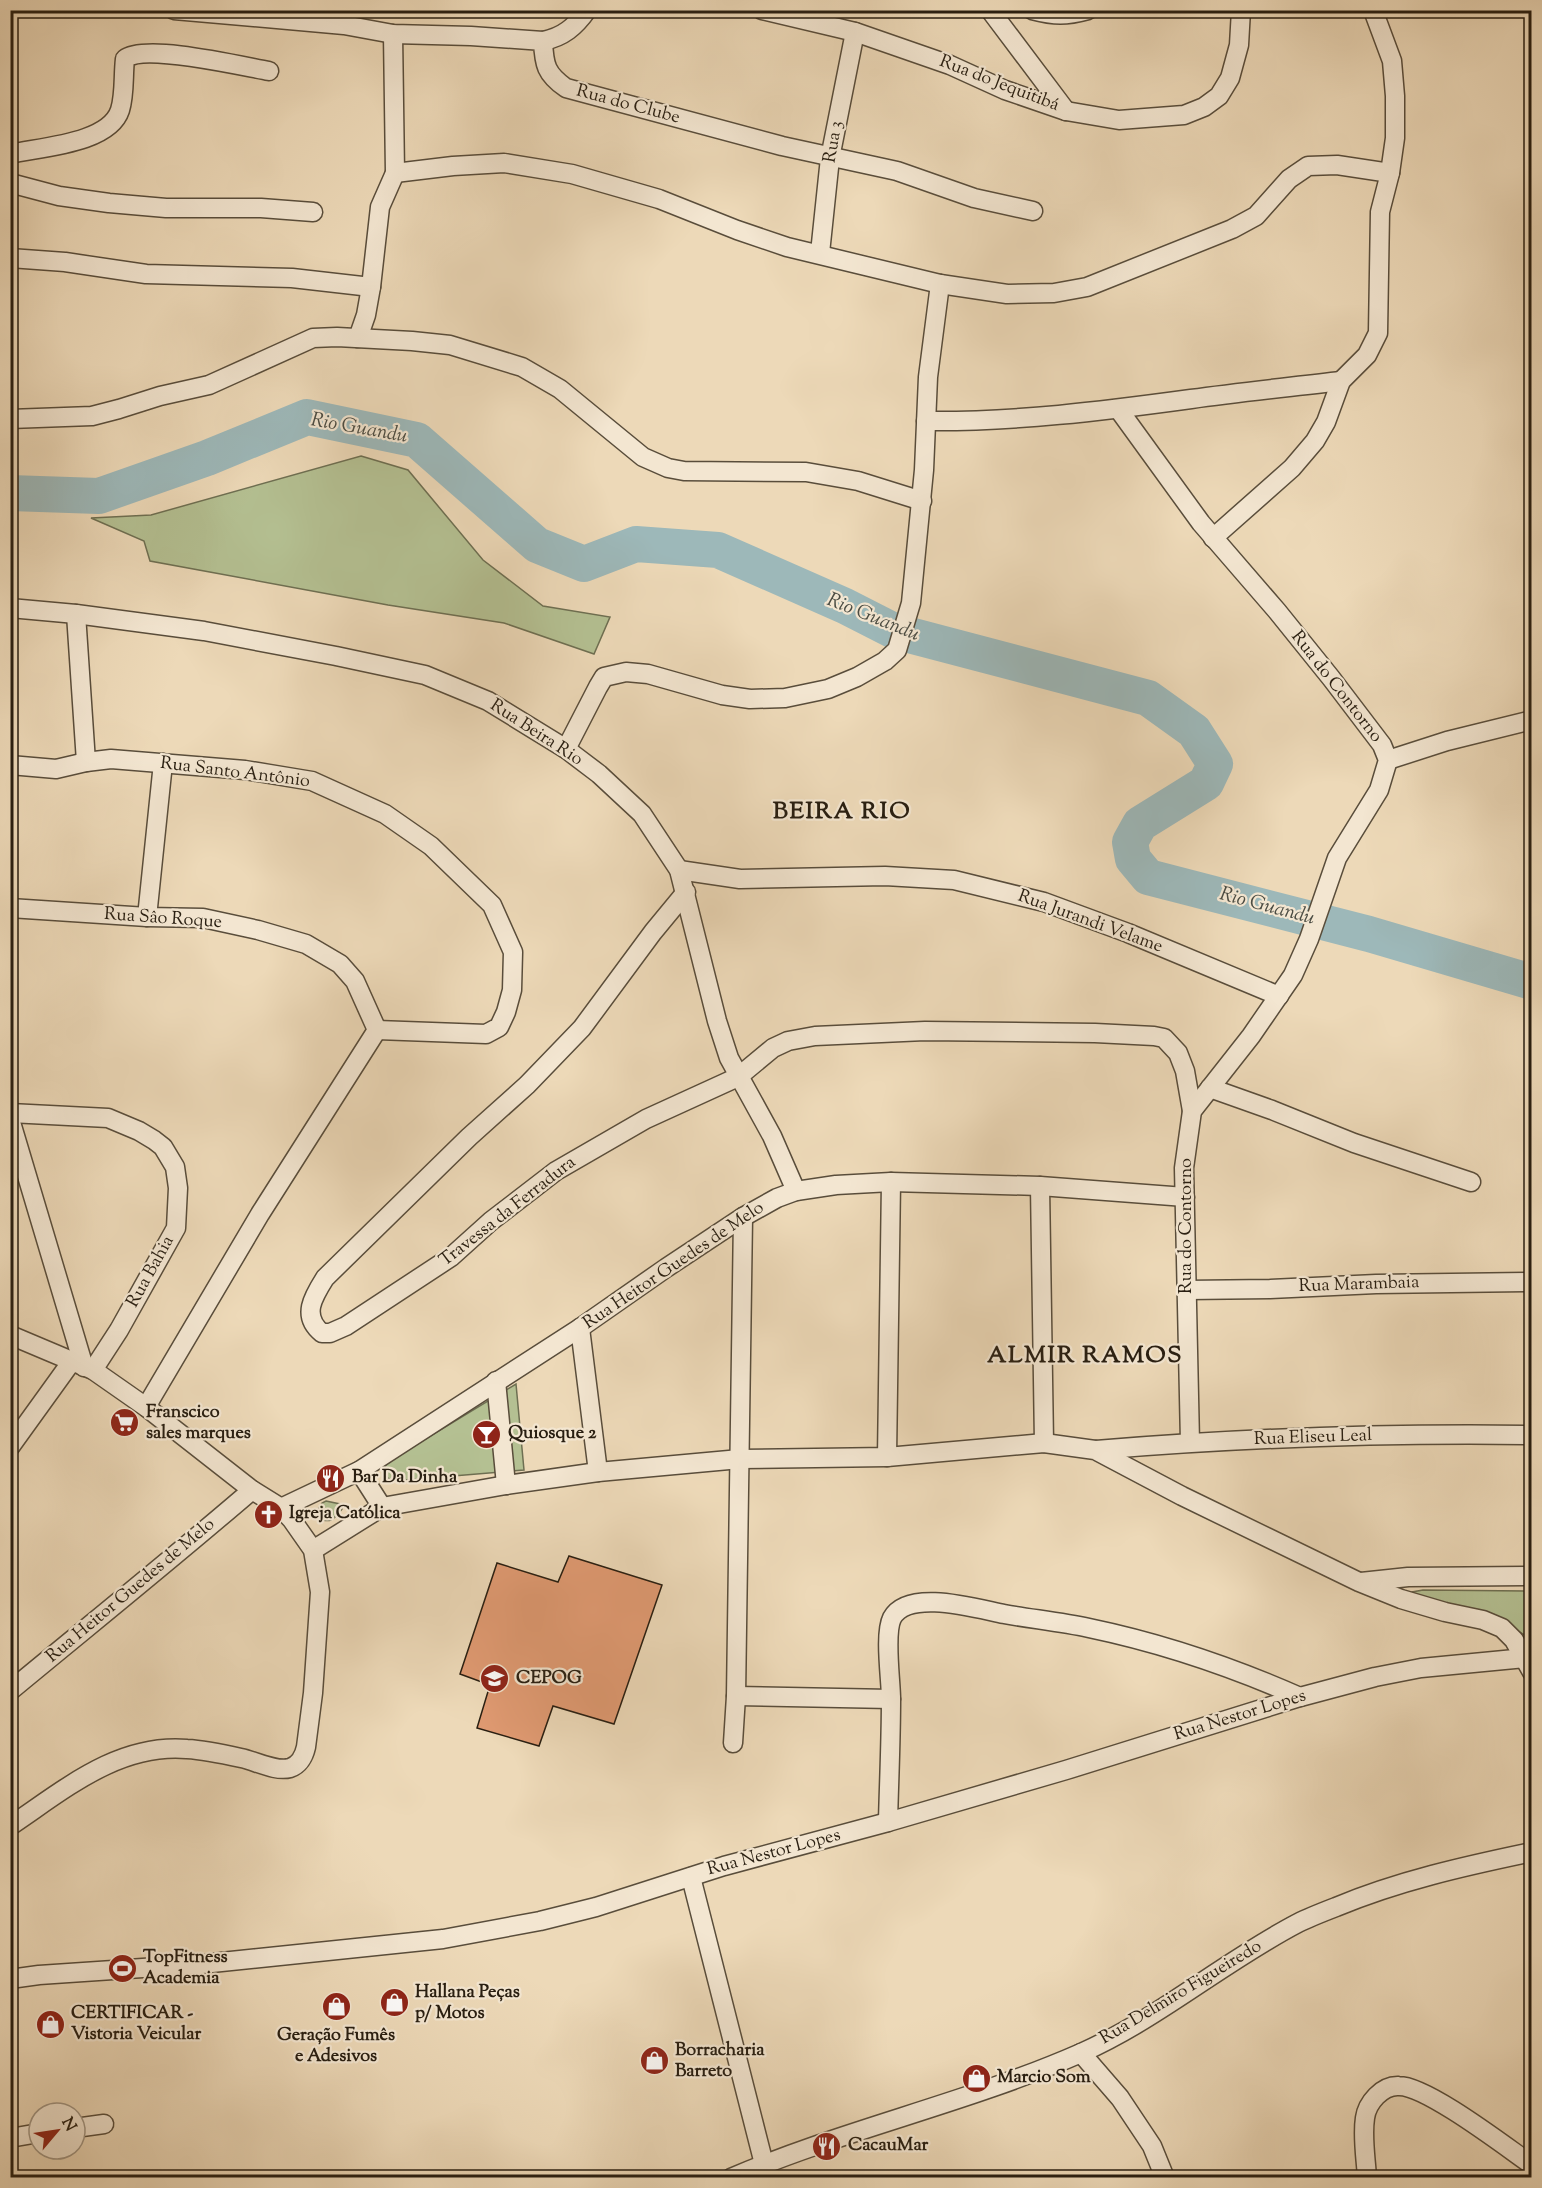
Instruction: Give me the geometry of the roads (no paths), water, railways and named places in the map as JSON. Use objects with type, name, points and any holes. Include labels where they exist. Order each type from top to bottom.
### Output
[{"type":"street","points":[[174,10],[341,18],[393,34],[543,41],[567,33],[579,22],[587,10]]},
{"type":"street","name":"Rua do Jequitibá","points":[[762,10],[855,32],[950,64],[1005,90],[1066,111],[1119,120],[1184,115],[1204,107],[1219,96],[1230,78],[1239,45],[1241,10]]},
{"type":"street","points":[[990,10],[1066,111]]},
{"type":"street","points":[[1032,10],[1054,16],[1088,10]]},
{"type":"street","points":[[1213,538],[1292,468],[1315,441],[1326,422],[1341,381],[1367,355],[1378,333],[1380,212],[1390,173],[1395,138],[1395,96],[1392,61],[1373,10]]},
{"type":"street","name":"Rua 3","points":[[820,253],[830,158],[855,32]]},
{"type":"street","points":[[358,338],[366,315],[371,287],[380,207],[395,173],[393,34]]},
{"type":"street","name":"Rua do Clube","points":[[543,41],[544,62],[555,80],[566,88],[830,158],[897,171],[974,198],[1033,211]]},
{"type":"street","points":[[10,154],[72,142],[99,133],[112,124],[119,113],[125,59],[130,54],[157,52],[269,71]]},
{"type":"street","points":[[395,173],[504,163],[572,174],[659,199],[787,247],[820,253],[940,284],[1007,294],[1054,293],[1087,287],[1232,229],[1256,216],[1289,179],[1308,166],[1337,165],[1390,173]]},
{"type":"street","points":[[10,183],[59,196],[109,203],[166,208],[261,208],[313,212]]},
{"type":"street","points":[[10,258],[65,262],[146,274],[292,278],[371,287]]},
{"type":"street","points":[[566,749],[604,677],[615,673],[648,674],[722,695],[750,699],[785,698],[828,688],[856,677],[885,661],[897,650],[910,603],[921,501],[927,377],[940,284]]},
{"type":"street","points":[[10,419],[92,416],[160,396],[209,385],[313,338],[358,338],[450,345],[522,367],[560,389],[643,457],[668,468],[684,471],[806,472],[858,481],[921,501]]},
{"type":"street","points":[[926,421],[982,422],[1119,410],[1341,381]]},
{"type":"street","name":"Rua do Contorno","points":[[1119,410],[1213,538],[1277,611],[1331,678],[1382,745],[1388,760],[1379,790],[1337,858],[1309,939],[1293,975],[1251,1036],[1192,1112],[1184,1168],[1190,1442]]},
{"type":"street","name":"Rua Beira Rio","points":[[10,608],[76,614],[204,631],[424,675],[488,701],[566,749],[599,774],[642,814],[679,870],[717,1021],[729,1058],[772,1136],[796,1191]]},
{"type":"street","points":[[76,614],[86,762]]},
{"type":"street","points":[[1388,760],[1447,741],[1532,720]]},
{"type":"street","name":"Rua Santo Antônio","points":[[10,765],[57,769],[111,759],[245,770],[312,781],[385,814],[431,846],[492,905],[513,952],[512,990],[506,1012],[499,1027],[486,1034],[377,1030]]},
{"type":"street","points":[[147,917],[163,763]]},
{"type":"street","name":"Rua Jurandi Velame","points":[[679,870],[740,879],[885,876],[954,880],[1044,902],[1128,933],[1279,996]]},
{"type":"street","name":"Travessa da Ferradura","points":[[686,892],[653,932],[582,1028],[325,1278],[311,1301],[309,1312],[311,1321],[322,1334],[346,1326],[451,1257],[491,1221],[556,1171],[646,1119],[738,1077]]},
{"type":"street","name":"Rua Sâo Roque","points":[[10,908],[147,917],[203,918],[258,930],[306,944],[340,964],[355,981],[377,1030]]},
{"type":"street","points":[[146,1407],[260,1214],[377,1030]]},
{"type":"street","points":[[738,1077],[773,1048],[788,1041],[815,1036],[925,1031],[1140,1035],[1164,1038],[1178,1053],[1185,1071],[1192,1112]]},
{"type":"street","points":[[1210,1088],[1354,1143],[1471,1182]]},
{"type":"street","name":"Rua Bahia","points":[[10,1113],[108,1118],[139,1131],[163,1147],[175,1167],[178,1188],[176,1228],[119,1330],[83,1366],[10,1447]]},
{"type":"street","points":[[10,1119],[83,1366]]},
{"type":"street","points":[[887,1457],[891,1182]]},
{"type":"street","name":"Rua Heitor Guedes de Melo","points":[[281,1508],[359,1470],[580,1328],[743,1218],[777,1198],[796,1191],[836,1185],[891,1182],[1040,1186],[1185,1197]]},
{"type":"street","points":[[1040,1186],[1044,1443]]},
{"type":"street","points":[[733,1743],[736,1696],[743,1218]]},
{"type":"street","name":"Rua Marambaia","points":[[1186,1290],[1532,1282]]},
{"type":"street","points":[[580,1328],[598,1472]]},
{"type":"street","points":[[10,1335],[83,1366],[146,1407],[252,1490],[281,1508],[313,1550],[320,1592],[306,1747],[300,1761],[289,1768],[282,1769],[243,1758],[186,1749],[156,1749],[107,1764],[84,1775],[10,1826]]},
{"type":"street","points":[[496,1381],[506,1485]]},
{"type":"street","name":"Rua Eliseu Leal","points":[[1095,1450],[1190,1442],[1453,1434],[1532,1435]]},
{"type":"street","points":[[313,1550],[382,1507],[506,1485],[598,1472],[740,1459],[887,1457],[1044,1443],[1095,1450],[1182,1496],[1359,1582],[1401,1599],[1483,1620],[1502,1628],[1514,1640],[1528,1665]]},
{"type":"street","points":[[359,1470],[382,1507]]},
{"type":"street","name":"Rua Heitor Guedes de Melo","points":[[10,1691],[252,1490]]},
{"type":"street","points":[[1359,1582],[1408,1577],[1532,1576]]},
{"type":"street","points":[[888,1822],[891,1698],[888,1637],[891,1618],[912,1604],[942,1602],[1089,1628],[1173,1650],[1254,1676],[1300,1697]]},
{"type":"street","name":"Rua Nestor Lopes","points":[[10,1979],[202,1964],[443,1939],[540,1921],[596,1907],[724,1866],[888,1822],[1300,1697],[1375,1677],[1422,1668],[1528,1665]]},
{"type":"street","points":[[736,1696],[891,1698]]},
{"type":"street","name":"Rua Delmiro Figueiredo","points":[[731,2178],[764,2163],[960,2100],[1081,2053],[1137,2024],[1299,1922],[1357,1898],[1431,1875],[1532,1852]]},
{"type":"street","points":[[691,1877],[764,2163]]},
{"type":"street","points":[[1081,2053],[1120,2098],[1152,2146],[1165,2178]]},
{"type":"street","points":[[1367,2178],[1365,2116],[1374,2098],[1385,2089],[1398,2085],[1419,2091],[1444,2104],[1532,2165]]},
{"type":"street","points":[[87,2126],[104,2124]]},
{"type":"street","points":[[10,2138],[27,2135]]},
{"type":"waterway","name":"Rio Guandu","points":[[10,493],[99,496],[207,458],[307,417],[417,440],[537,545],[584,564],[636,544],[718,550],[845,606],[894,631],[1148,698],[1194,731],[1215,764],[1206,783],[1140,824],[1130,842],[1133,859],[1148,877],[1369,934],[1532,982]]},
{"type":"place","name":"Franscico sales marques","points":[[125,1423]]},
{"type":"place","name":"Quiosque 2","points":[[487,1434]]},
{"type":"place","name":"Bar Da Dinha","points":[[331,1478]]},
{"type":"place","name":"Igreja Católica","points":[[268,1514]]},
{"type":"place","name":"CEPOG","points":[[495,1679]]},
{"type":"place","name":"TopFitness Academia","points":[[122,1968]]},
{"type":"place","name":"Hallana Peças p/ Motos","points":[[394,2003]]},
{"type":"place","name":"Geração Fumês e Adesivos","points":[[336,2007]]},
{"type":"place","name":"CERTIFICAR - Vistoria Veicular","points":[[50,2024]]},
{"type":"place","name":"Borracharia Barreto","points":[[654,2061]]},
{"type":"place","name":"Marcio Som","points":[[976,2078]]},
{"type":"place","name":"CacauMar","points":[[827,2146]]},
{"type":"district","name":"BEIRA RIO","points":[[842,812]]},
{"type":"district","name":"ALMIR RAMOS","points":[[1085,1356]]}]
